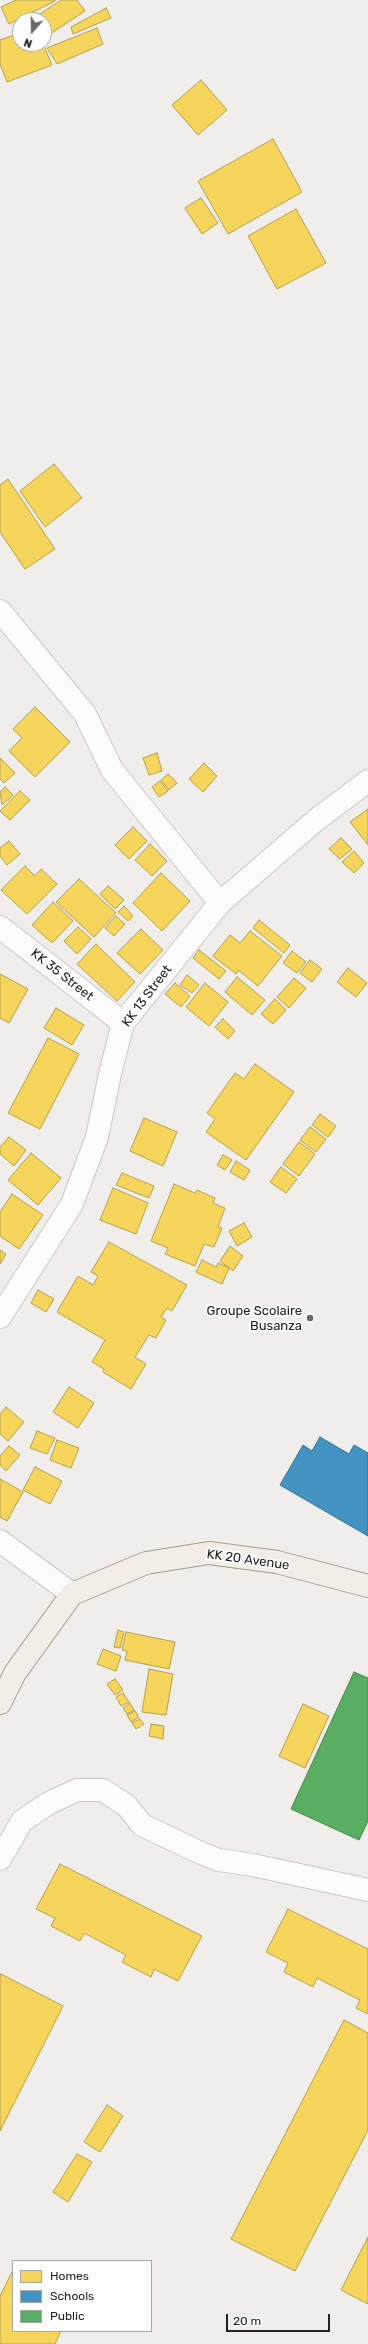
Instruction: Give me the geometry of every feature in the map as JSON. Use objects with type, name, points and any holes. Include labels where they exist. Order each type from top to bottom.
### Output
[{"type":"main road","name":"KK 20 Avenue","points":[[72,1594],[146,1563],[209,1553],[277,1562],[368,1586]]},
{"type":"main road","points":[[0,1703],[15,1673],[72,1594]]},
{"type":"street","points":[[0,611],[85,714],[112,770],[220,903]]},
{"type":"street","name":"KK 13 Street","points":[[0,1317],[72,1204],[97,1137],[110,1074],[123,1023],[220,903],[316,820],[368,782]]},
{"type":"street","name":"KK 35 Street","points":[[0,927],[123,1023]]},
{"type":"street","points":[[0,1541],[72,1594]]},
{"type":"street","points":[[0,1859],[22,1821],[49,1802],[77,1790],[102,1790],[127,1806],[142,1824],[203,1854],[219,1860],[261,1867],[368,1890]]},
{"type":"building: Homes","points":[[16,0],[55,0],[33,12],[12,12],[12,22],[9,24],[1,7]]},
{"type":"building: Homes","points":[[61,0],[77,0],[85,11],[52,33],[52,12],[43,12]]},
{"type":"building: Homes","points":[[106,8],[111,18],[73,34],[71,27]]},
{"type":"building: Homes","points":[[97,28],[103,44],[57,64],[50,52],[52,52],[52,46]]},
{"type":"building: Homes","points":[[12,36],[12,52],[46,52],[52,65],[7,82],[0,64],[0,40]]},
{"type":"building: Homes","points":[[201,80],[227,110],[198,135],[172,105]]},
{"type":"building: Homes","points":[[273,139],[302,192],[228,234],[198,181]]},
{"type":"building: Homes","points":[[201,198],[218,223],[202,234],[185,208]]},
{"type":"building: Homes","points":[[296,209],[326,263],[277,289],[248,236]]},
{"type":"building: Homes","points":[[54,464],[82,498],[45,527],[20,491]]},
{"type":"building: Homes","points":[[8,479],[55,549],[25,569],[0,532],[0,485]]},
{"type":"building: Homes","points":[[35,707],[70,742],[35,777],[9,751],[22,738],[13,729]]},
{"type":"building: Homes","points":[[157,753],[162,771],[149,775],[143,758]]},
{"type":"building: Homes","points":[[0,758],[15,773],[4,783],[0,779]]},
{"type":"building: Homes","points":[[204,763],[217,776],[203,792],[189,779]]},
{"type":"building: Homes","points":[[168,774],[177,783],[169,790],[161,780]]},
{"type":"building: Homes","points":[[160,781],[168,791],[159,797],[152,787]]},
{"type":"building: Homes","points":[[5,787],[13,795],[2,805],[0,792]]},
{"type":"building: Homes","points":[[20,791],[30,800],[10,820],[0,811]]},
{"type":"building: Homes","points":[[368,809],[368,845],[350,822]]},
{"type":"building: Homes","points":[[133,827],[147,841],[129,859],[115,845]]},
{"type":"building: Homes","points":[[341,838],[352,849],[340,859],[329,849]]},
{"type":"building: Homes","points":[[9,841],[20,854],[7,865],[0,856],[0,848]]},
{"type":"building: Homes","points":[[150,844],[167,861],[152,876],[135,860]]},
{"type":"building: Homes","points":[[354,851],[364,863],[354,873],[342,862]]},
{"type":"building: Homes","points":[[25,866],[35,876],[41,869],[57,884],[27,914],[1,890]]},
{"type":"building: Homes","points":[[161,873],[190,901],[162,931],[133,903]]},
{"type":"building: Homes","points":[[79,879],[116,913],[94,937],[56,902]]},
{"type":"building: Homes","points":[[108,886],[124,900],[115,909],[100,894]]},
{"type":"building: Homes","points":[[53,902],[73,921],[52,943],[32,925]]},
{"type":"building: Homes","points":[[124,906],[133,916],[128,921],[118,912]]},
{"type":"building: Homes","points":[[116,916],[125,924],[114,936],[105,928]]},
{"type":"building: Homes","points":[[259,920],[290,945],[284,953],[253,928]]},
{"type":"building: Homes","points":[[78,927],[91,939],[77,954],[64,941]]},
{"type":"building: Homes","points":[[141,929],[163,950],[140,974],[117,953]]},
{"type":"building: Homes","points":[[250,931],[282,956],[258,986],[238,970],[236,974],[213,956],[230,935],[240,943]]},
{"type":"building: Homes","points":[[96,944],[135,982],[117,1001],[77,964]]},
{"type":"building: Homes","points":[[199,950],[226,971],[219,979],[193,958]]},
{"type":"building: Homes","points":[[292,951],[306,962],[297,973],[283,963]]},
{"type":"building: Homes","points":[[310,960],[322,969],[312,982],[300,973]]},
{"type":"building: Homes","points":[[348,968],[367,983],[356,997],[337,982]]},
{"type":"building: Homes","points":[[0,974],[28,989],[9,1023],[0,1018]]},
{"type":"building: Homes","points":[[187,975],[199,985],[192,993],[180,985]]},
{"type":"building: Homes","points":[[237,977],[265,1000],[252,1015],[225,992]]},
{"type":"building: Homes","points":[[294,978],[306,988],[289,1008],[277,997]]},
{"type":"building: Homes","points":[[175,983],[190,996],[181,1007],[165,994]]},
{"type":"building: Homes","points":[[205,983],[228,1002],[209,1026],[186,1007]]},
{"type":"building: Homes","points":[[275,999],[286,1010],[273,1024],[261,1014]]},
{"type":"building: Homes","points":[[56,1008],[84,1025],[72,1045],[44,1028]]},
{"type":"building: Homes","points":[[223,1019],[235,1031],[228,1039],[215,1027]]},
{"type":"building: Homes","points":[[48,1038],[79,1054],[40,1129],[8,1113]]},
{"type":"building: Homes","points":[[255,1064],[294,1092],[246,1160],[206,1132],[215,1119],[207,1113],[235,1073],[244,1079]]},
{"type":"building: Homes","points":[[320,1114],[336,1126],[328,1137],[312,1125]]},
{"type":"building: Homes","points":[[144,1118],[177,1132],[163,1166],[130,1151]]},
{"type":"building: Homes","points":[[310,1127],[326,1139],[316,1152],[300,1140]]},
{"type":"building: Homes","points":[[9,1137],[26,1150],[14,1166],[0,1154],[0,1147]]},
{"type":"building: Homes","points":[[299,1142],[315,1154],[299,1176],[283,1164]]},
{"type":"building: Homes","points":[[31,1153],[61,1178],[38,1205],[8,1180]]},
{"type":"building: Homes","points":[[223,1155],[232,1160],[225,1170],[217,1165]]},
{"type":"building: Homes","points":[[236,1161],[250,1170],[244,1180],[230,1172]]},
{"type":"building: Homes","points":[[281,1167],[297,1179],[286,1193],[270,1182]]},
{"type":"building: Homes","points":[[122,1173],[154,1186],[149,1198],[116,1185]]},
{"type":"building: Homes","points":[[174,1184],[195,1193],[197,1190],[215,1198],[213,1203],[225,1208],[218,1227],[222,1228],[214,1247],[204,1244],[195,1266],[165,1254],[168,1248],[151,1241]]},
{"type":"building: Homes","points":[[113,1188],[148,1203],[136,1234],[100,1220]]},
{"type":"building: Homes","points":[[12,1194],[43,1215],[19,1249],[0,1236],[0,1212]]},
{"type":"building: Homes","points":[[244,1223],[252,1237],[237,1246],[229,1231]]},
{"type":"building: Homes","points":[[109,1242],[187,1285],[172,1311],[167,1308],[161,1317],[166,1320],[156,1338],[149,1335],[135,1357],[146,1364],[131,1389],[103,1372],[104,1369],[92,1362],[105,1340],[57,1312],[78,1276],[93,1285],[98,1276],[91,1272]]},
{"type":"building: Homes","points":[[230,1246],[243,1256],[233,1271],[220,1261]]},
{"type":"building: Homes","points":[[0,1250],[6,1254],[0,1264]]},
{"type":"building: Homes","points":[[202,1260],[216,1267],[218,1263],[229,1268],[222,1284],[196,1272]]},
{"type":"building: Homes","points":[[38,1290],[54,1299],[46,1312],[31,1303]]},
{"type":"building: Homes","points":[[69,1387],[94,1403],[78,1428],[53,1412]]},
{"type":"building: Homes","points":[[6,1407],[24,1422],[8,1441],[0,1434],[0,1414]]},
{"type":"building: Homes","points":[[37,1431],[55,1438],[47,1454],[30,1448]]},
{"type":"building: Homes","points":[[57,1440],[79,1448],[71,1468],[50,1460]]},
{"type":"building: Homes","points":[[9,1446],[20,1455],[6,1471],[0,1465],[0,1456]]},
{"type":"building: Homes","points":[[35,1467],[62,1481],[50,1504],[23,1490]]},
{"type":"building: Homes","points":[[0,1479],[23,1492],[7,1521],[0,1517]]},
{"type":"building: Homes","points":[[118,1630],[124,1632],[120,1648],[114,1647]]},
{"type":"building: Homes","points":[[126,1632],[175,1642],[169,1669],[125,1660],[127,1651],[122,1650]]},
{"type":"building: Homes","points":[[103,1649],[121,1656],[116,1671],[97,1664]]},
{"type":"building: Homes","points":[[149,1669],[173,1674],[166,1715],[142,1712]]},
{"type":"building: Homes","points":[[115,1679],[123,1690],[115,1695],[107,1684]]},
{"type":"building: Homes","points":[[123,1693],[129,1702],[121,1706],[116,1697]]},
{"type":"building: Homes","points":[[130,1703],[134,1710],[127,1714],[123,1708]]},
{"type":"building: Homes","points":[[303,1704],[329,1716],[305,1768],[279,1756]]},
{"type":"building: Homes","points":[[135,1711],[139,1717],[131,1722],[127,1715]]},
{"type":"building: Homes","points":[[140,1719],[144,1724],[136,1729],[132,1723]]},
{"type":"building: Homes","points":[[151,1724],[164,1726],[163,1739],[149,1736]]},
{"type":"building: Homes","points":[[60,1864],[202,1936],[178,1981],[154,1969],[151,1977],[122,1962],[126,1955],[84,1933],[80,1941],[51,1926],[55,1918],[36,1909]]},
{"type":"building: Homes","points":[[288,1909],[368,1949],[368,2014],[356,2008],[360,2000],[317,1978],[313,1987],[284,1972],[288,1963],[266,1952]]},
{"type":"building: Homes","points":[[1,1974],[63,2006],[0,2131],[0,1975]]},
{"type":"building: Homes","points":[[344,2020],[368,2033],[368,2130],[295,2271],[231,2239]]},
{"type":"building: Homes","points":[[107,2105],[123,2116],[100,2152],[84,2142]]},
{"type":"building: Homes","points":[[77,2154],[92,2162],[68,2202],[53,2192]]},
{"type":"building: Homes","points":[[368,2237],[368,2304],[341,2290]]},
{"type":"building: Homes","points":[[12,2272],[12,2332],[61,2332],[55,2344],[0,2344],[0,2296]]},
{"type":"building: Schools","points":[[320,1437],[349,1454],[354,1445],[368,1453],[368,1536],[280,1485],[303,1445],[312,1451]]},
{"type":"building: Public","points":[[354,1672],[368,1678],[368,1821],[359,1840],[291,1809]]},
{"type":"place","name":"Groupe Scolaire Busanza","points":[[310,1318]]}]
